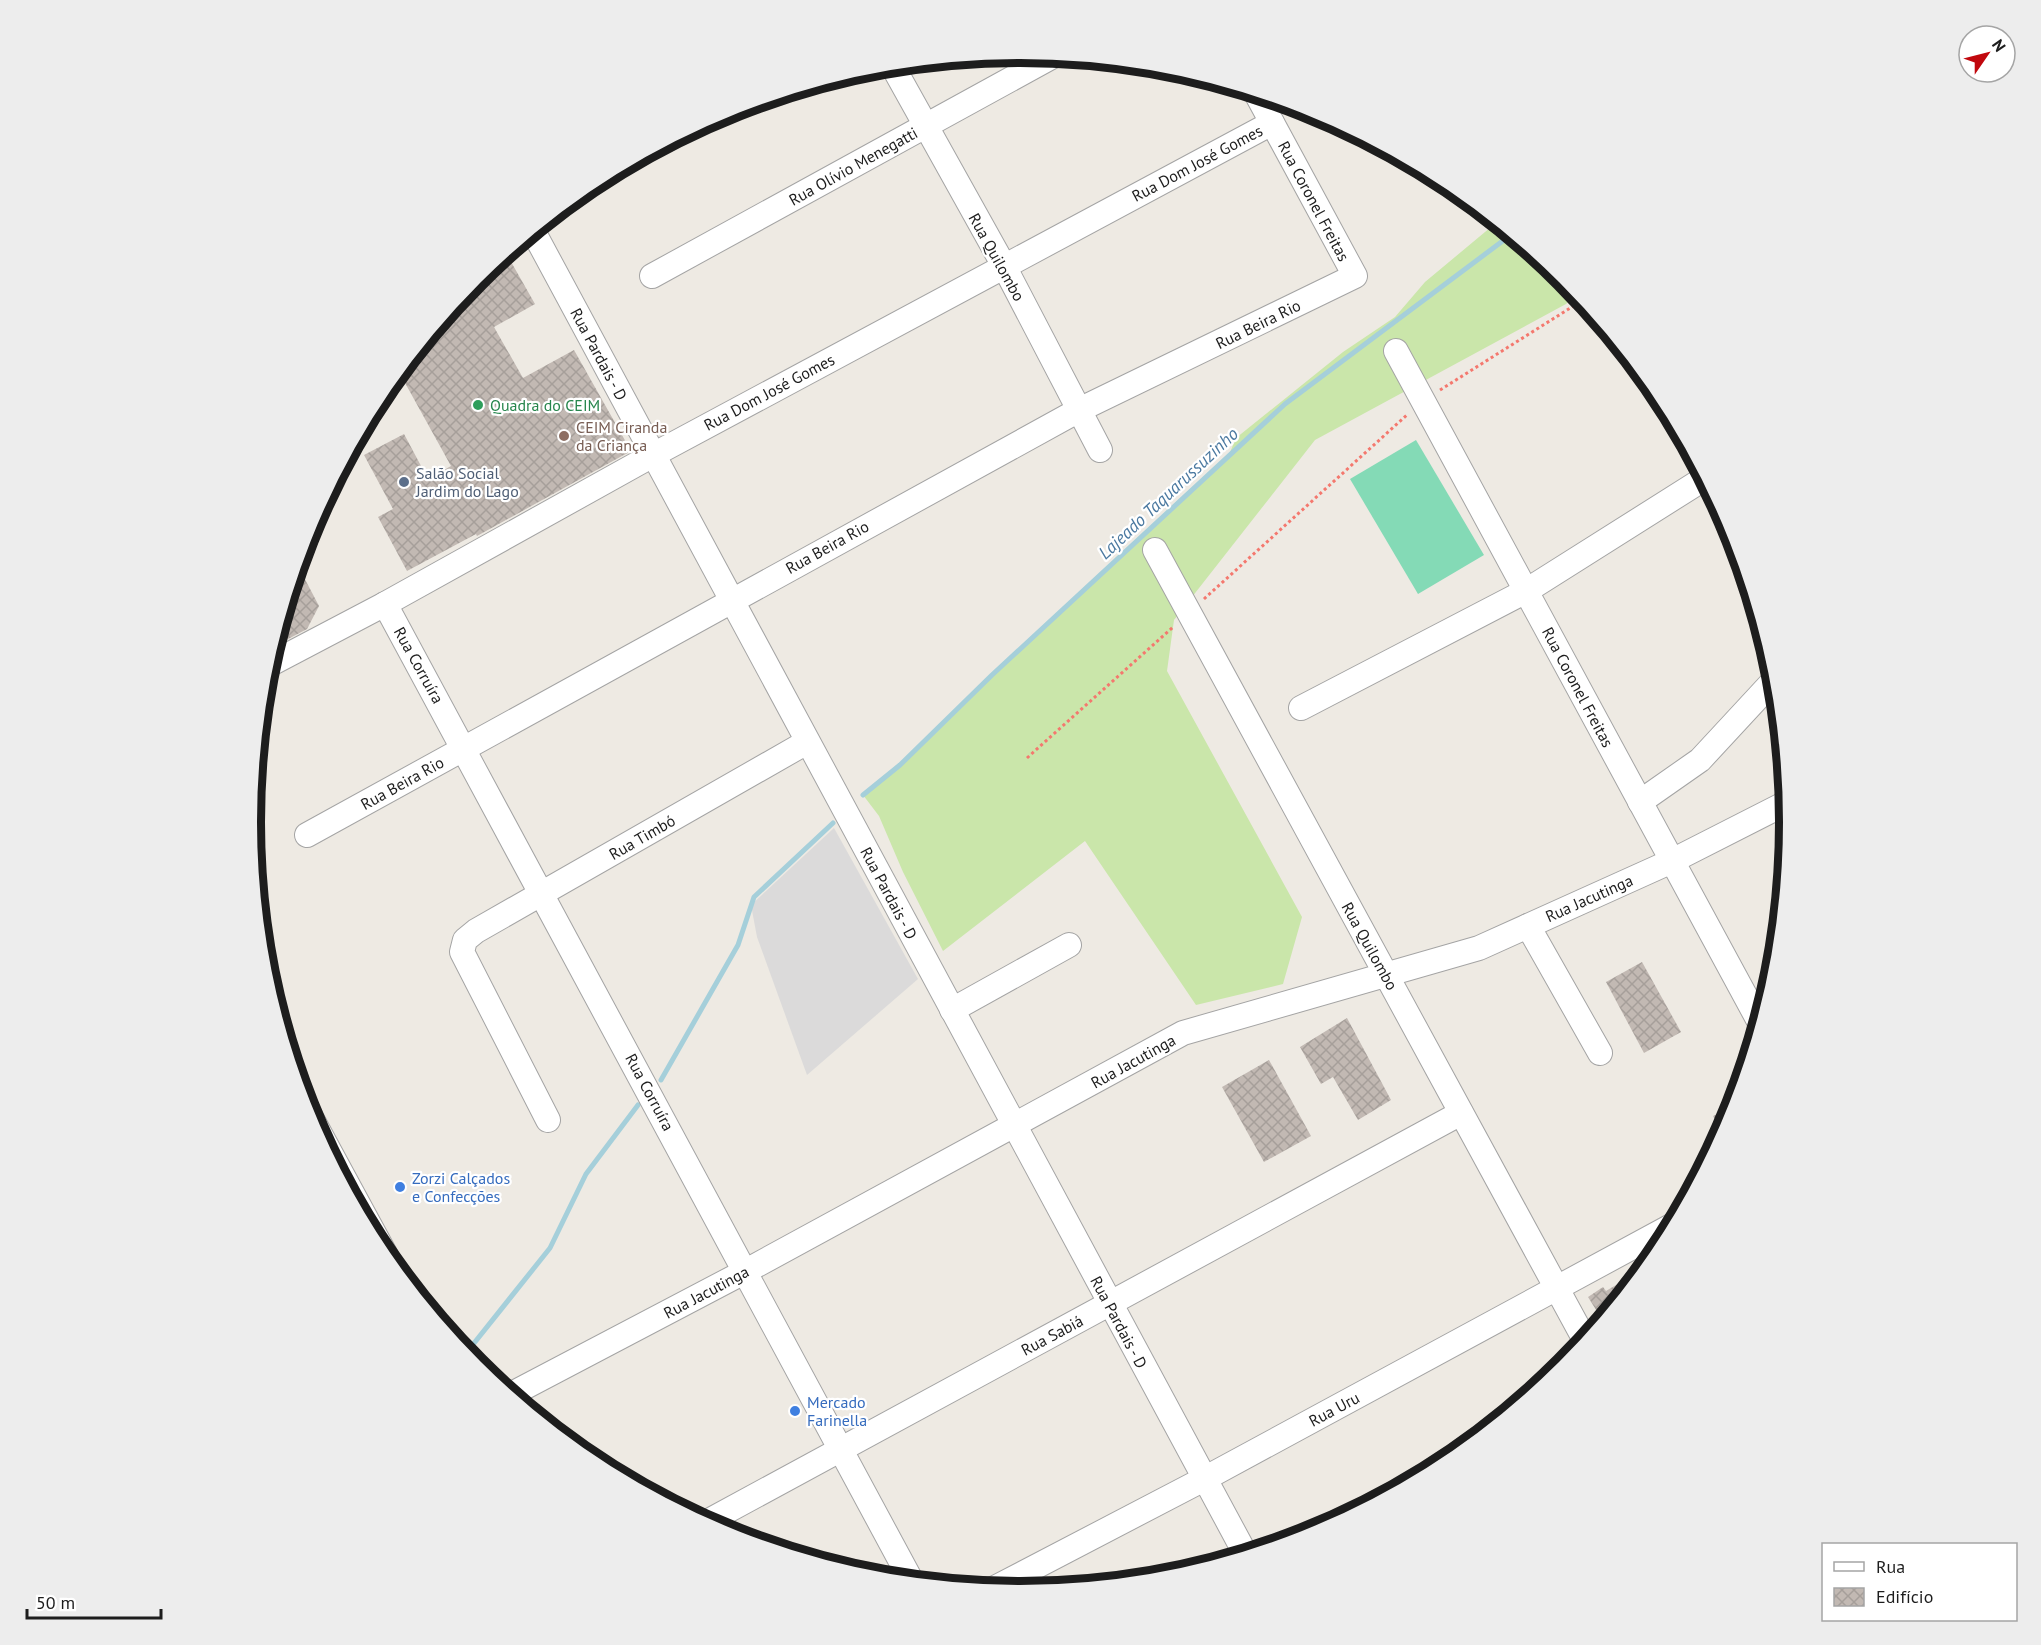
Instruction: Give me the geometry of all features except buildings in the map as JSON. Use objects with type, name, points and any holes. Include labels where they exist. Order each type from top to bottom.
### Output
[{"type":"street","name":"Rua Olívio Menegatti","points":[[652,276],[1039,64]]},
{"type":"street","name":"Rua Quilombo","points":[[896,74],[924,127],[1004,266],[1100,450]]},
{"type":"street","name":"Rua Coronel Freitas","points":[[1261,102],[1356,276]]},
{"type":"street","name":"Rua Dom José Gomes","points":[[279,660],[386,604],[653,455],[1272,123]]},
{"type":"street","name":"Rua Pardais - D","points":[[537,238],[1242,1549]]},
{"type":"street","name":"Rua Beira Rio","points":[[307,835],[1079,410],[1356,276]]},
{"type":"street","name":"Rua Coronel Freitas","points":[[1396,351],[1755,1014]]},
{"type":"street","points":[[1300,708],[1526,591],[1699,482]]},
{"type":"street","name":"Rua Quilombo","points":[[1155,550],[1582,1334]]},
{"type":"street","name":"Rua Corruíra","points":[[386,604],[908,1574]]},
{"type":"street","points":[[1640,802],[1700,760],[1767,687]]},
{"type":"street","name":"Rua Timbó","points":[[548,1120],[462,952],[465,940],[476,931],[807,742]]},
{"type":"street","name":"Rua Jacutinga","points":[[517,1391],[1015,1126],[1183,1033],[1479,948],[1672,861],[1779,806]]},
{"type":"street","points":[[1528,926],[1600,1053]]},
{"type":"street","points":[[952,1010],[1069,945]]},
{"type":"street","name":"Rua Sabiá","points":[[715,1517],[1461,1113]]},
{"type":"street","name":"Rua Uru","points":[[1007,1581],[1204,1479],[1659,1233]]},
{"type":"path","points":[[1028,758],[1423,401],[1576,304]]},
{"type":"shaded area","points":[[834,828],[918,979],[807,1075],[757,937],[751,905]]},
{"type":"green space","points":[[1491,227],[1521,251],[1571,299],[1566,304],[1315,440],[1174,620],[1167,671],[1302,917],[1283,984],[1196,1005],[1085,841],[943,951],[903,872],[879,816],[863,795],[900,765],[992,675],[1228,457],[1236,438],[1343,352],[1395,317],[1425,282]]},
{"type":"green space","points":[[1416,440],[1484,555],[1418,594],[1350,479]]},
{"type":"waterway","name":"Lajeado Taquarussuzinho","points":[[863,795],[900,765],[992,675],[1285,404],[1506,239]]},
{"type":"waterway","name":"Lajeado Taquarussuzinho","points":[[661,1080],[738,945],[754,897],[833,823]]},
{"type":"waterway","name":"Lajeado Taquarussuzinho","points":[[471,1347],[550,1248],[586,1174],[638,1105]]},
{"type":"place","name":"Quadra do CEIM","points":[[478,405]]},
{"type":"place","name":"CEIM Ciranda da Criança","points":[[564,436]]},
{"type":"place","name":"Salão Social Jardim do Lago","points":[[404,482]]},
{"type":"place","name":"Zorzi Calçados e Confecções","points":[[400,1187]]},
{"type":"place","name":"Mercado Farinella","points":[[795,1411]]}]
